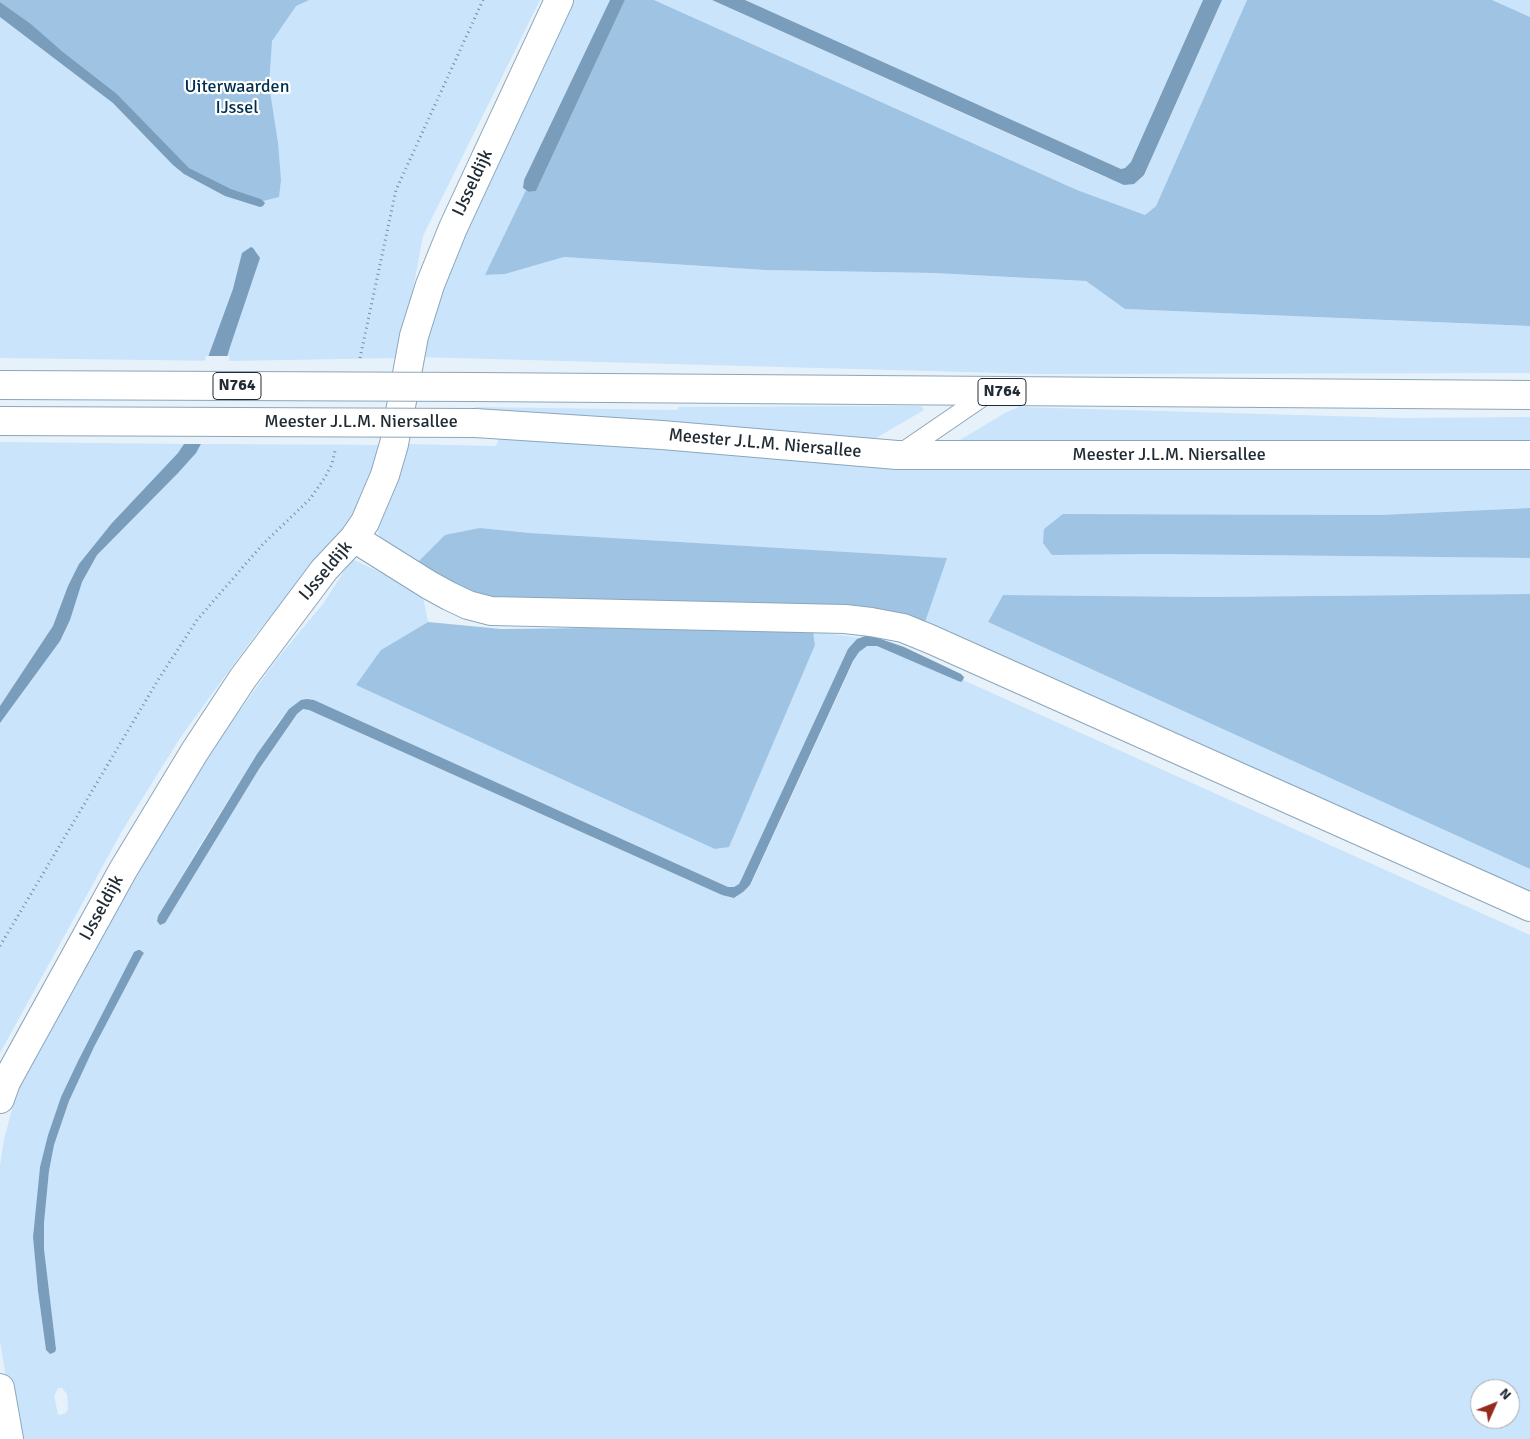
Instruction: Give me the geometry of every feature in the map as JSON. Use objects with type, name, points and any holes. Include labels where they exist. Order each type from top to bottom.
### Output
[{"type":"street","name":"IJsseldijk","points":[[0,1099],[6,1082],[123,870],[195,751],[243,678],[324,570],[354,538],[365,522],[385,474],[394,444],[414,336],[430,284],[452,228],[559,0]]},
{"type":"street","name":"Meester J.L.M. Niersallee","points":[[0,385],[1530,395]]},
{"type":"street","name":"Meester J.L.M. Niersallee","points":[[0,421],[475,423],[662,435],[897,455],[1530,455]]},
{"type":"street","points":[[354,538],[449,596],[468,605],[491,612],[845,619],[903,628],[1530,907]]},
{"type":"street","points":[[0,1388],[9,1439]]},
{"type":"lane","points":[[897,455],[990,392]]},
{"type":"path","points":[[358,364],[396,190],[482,0]]},
{"type":"path","points":[[0,946],[158,680],[197,620],[262,544],[310,499],[332,464],[337,446]]},
{"type":"green space","name":"Uiterwaarden IJssel","points":[[0,0],[540,0],[423,236],[400,358],[226,361],[0,358]]},
{"type":"green space","name":"Uiterwaarden IJssel","points":[[0,0],[309,0],[296,6],[272,41],[269,85],[278,143],[281,180],[279,197],[263,201],[231,189],[189,168],[117,94],[63,52],[31,24],[0,2]]},
{"type":"green space","points":[[570,0],[610,0],[524,180],[523,188],[526,190],[486,275],[505,274],[564,257],[765,270],[934,273],[1086,281],[1125,309],[1530,326],[1530,373],[1038,374],[418,357],[433,296]]},
{"type":"green space","points":[[625,0],[654,0],[1077,190],[1145,215],[1156,206],[1247,0],[1492,0],[1530,17],[1530,326],[1125,309],[1086,281],[934,273],[765,270],[564,257],[505,274],[485,275],[526,190],[529,192],[536,191]]},
{"type":"green space","points":[[654,0],[712,0],[1107,178],[1144,175],[1222,0],[1247,0],[1156,206],[1145,215],[1077,190]]},
{"type":"green space","points":[[745,0],[1203,0],[1131,162],[1121,169]]},
{"type":"green space","points":[[1492,0],[1530,0],[1530,17]]},
{"type":"green space","points":[[921,406],[924,410],[871,441],[475,414],[475,407],[677,410],[679,407]]},
{"type":"green space","points":[[1019,407],[1402,418],[1530,417],[1530,447],[955,443],[1005,413]]},
{"type":"green space","points":[[500,437],[946,470],[1530,469],[1530,508],[1380,515],[1063,514],[1052,555],[1158,554],[1530,558],[1530,594],[1207,597],[1003,595],[988,622],[1530,869],[1530,898],[923,628],[946,558],[530,533],[480,528],[415,565],[383,543],[375,526],[404,444],[496,446]]},
{"type":"green space","points":[[0,442],[184,444],[181,449],[198,449],[201,444],[386,445],[356,521],[297,584],[252,639],[180,738],[122,831],[0,1053]]},
{"type":"green space","points":[[1530,508],[1530,558],[1158,554],[1052,555],[1043,543],[1044,529],[1063,514],[1380,515]]},
{"type":"green space","points":[[480,528],[530,533],[947,558],[923,628],[490,602],[415,565],[445,535]]},
{"type":"green space","points":[[352,559],[422,592],[428,622],[381,650],[715,849],[729,846],[815,645],[813,631],[860,638],[857,639],[739,884],[734,887],[728,887],[314,700],[289,709],[277,724],[205,837],[158,916],[157,921],[165,923],[259,769],[297,714],[303,709],[309,710],[722,895],[735,898],[751,884],[856,656],[867,646],[877,646],[958,681],[961,682],[963,680],[1530,935],[1530,1439],[16,1439],[0,1341],[0,1165],[4,1140],[17,1090],[150,847],[207,756],[277,659],[323,604]],"holes":[[[138,950],[69,1101],[54,1145],[49,1171],[44,1223],[44,1249],[56,1349],[48,1353],[38,1291],[33,1237],[40,1167],[48,1135],[61,1097],[134,952]],[[58,1388],[62,1388],[67,1394],[68,1409],[66,1413],[60,1415],[58,1414],[54,1396]]]},
{"type":"green space","points":[[1530,594],[1530,869],[988,622],[1003,595],[1207,597]]},
{"type":"green space","points":[[428,622],[501,629],[591,628],[813,631],[815,645],[729,847],[715,849],[356,685],[381,650]]},
{"type":"shaded area","points":[[610,0],[625,0],[536,191],[529,192],[523,188],[524,180]]},
{"type":"shaded area","points":[[712,0],[745,0],[1121,169],[1131,162],[1203,0],[1222,0],[1144,175],[1134,184],[1124,185]]},
{"type":"shaded area","points":[[0,2],[31,24],[63,52],[117,94],[189,168],[231,189],[261,199],[265,203],[263,206],[260,207],[225,196],[184,174],[113,103],[0,17]]},
{"type":"shaded area","points":[[251,247],[260,258],[230,347],[202,442],[196,453],[178,473],[97,555],[82,582],[70,620],[60,641],[0,723],[0,706],[53,626],[68,586],[79,564],[112,523],[178,453],[188,438],[207,360],[233,289],[242,253]]},
{"type":"shaded area","points":[[872,636],[904,647],[961,674],[964,677],[963,680],[961,682],[958,681],[877,646],[867,646],[859,652],[853,661],[750,885],[734,898],[722,895],[309,710],[303,709],[297,714],[259,769],[165,923],[160,925],[157,921],[158,916],[257,754],[289,709],[301,700],[307,699],[314,700],[728,887],[734,887],[739,884],[742,878],[848,649],[857,639]]},
{"type":"shaded area","points":[[138,950],[144,953],[94,1047],[69,1101],[54,1145],[49,1171],[44,1223],[44,1249],[56,1349],[55,1352],[50,1354],[46,1350],[33,1237],[40,1167],[48,1135],[61,1097],[134,952]]},
{"type":"pier","points":[[206,356],[230,356],[204,443],[181,444],[186,437]]}]
